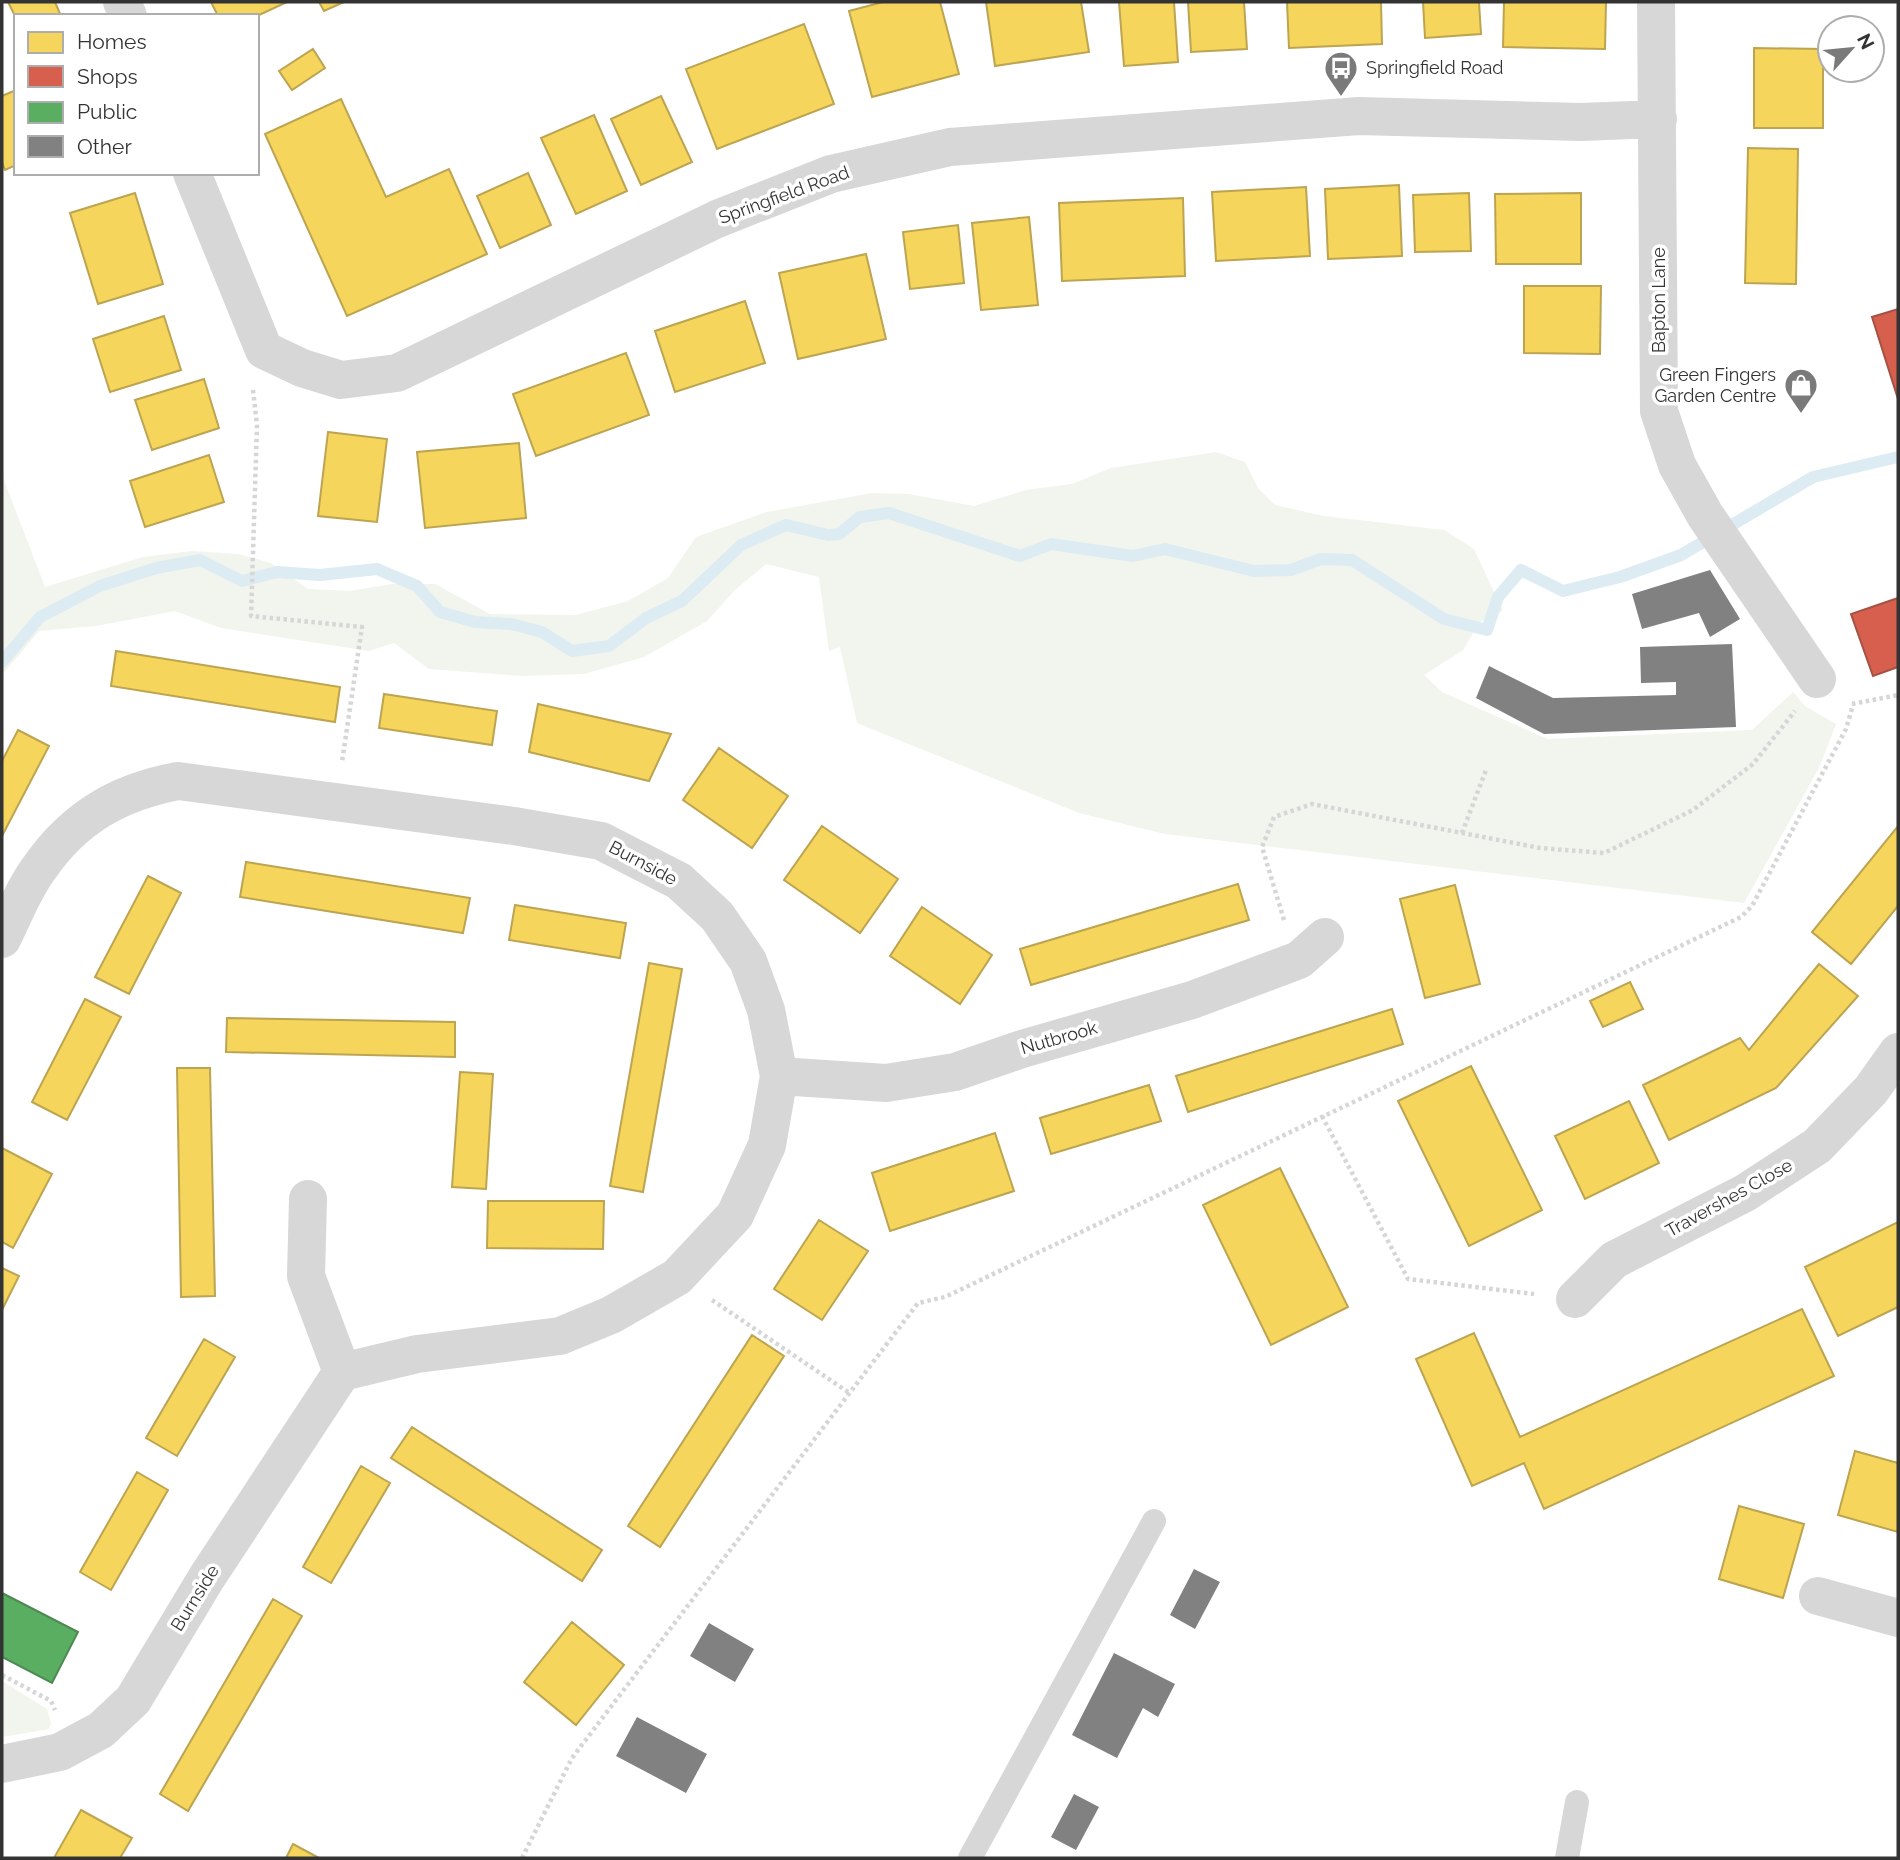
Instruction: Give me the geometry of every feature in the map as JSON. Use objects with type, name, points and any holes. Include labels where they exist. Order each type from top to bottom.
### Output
[{"type":"street","name":"Bapton Lane","points":[[1656,2],[1660,411],[1677,465],[1705,515],[1817,679]]},
{"type":"street","name":"Springfield Road","points":[[264,350],[302,369],[341,380],[397,373],[717,219],[831,174],[950,147],[1359,116],[1581,122],[1658,119]]},
{"type":"street","points":[[193,175],[264,350]]},
{"type":"street","name":"Burnside","points":[[2,939],[39,867],[76,826],[118,797],[178,781],[335,800],[601,841],[679,881],[717,916],[748,961],[766,1010],[779,1076],[767,1145],[749,1188],[735,1215],[677,1277],[611,1315],[560,1336],[417,1354],[342,1372],[207,1577],[132,1700],[101,1730],[72,1746],[60,1752],[2,1765]]},
{"type":"street","name":"Nutbrook","points":[[779,1076],[886,1083],[955,1072],[1022,1049],[1192,1000],[1312,949]]},
{"type":"street","name":"Travershes Close","points":[[1575,1299],[1614,1261],[1745,1193],[1817,1146],[1871,1090],[1898,1052]]},
{"type":"street","points":[[308,1199],[306,1276],[342,1372]]},
{"type":"street","points":[[1818,1596],[1898,1618]]},
{"type":"lane","points":[[970,1858],[1154,1521]]},
{"type":"lane","points":[[1567,1858],[1577,1802]]},
{"type":"path","points":[[264,350],[252,380],[257,425],[251,616],[362,627],[335,800]]},
{"type":"path","points":[[1312,949],[1262,847],[1274,817],[1312,804],[1541,848],[1604,853],[1693,810],[1753,764],[1817,679]]},
{"type":"path","points":[[522,1858],[572,1758],[918,1303],[945,1297],[1741,917],[1752,906],[1840,741],[1853,705],[1898,695]]},
{"type":"path","points":[[1462,833],[1486,770]]},
{"type":"path","points":[[1322,1116],[1408,1279],[1575,1299]]},
{"type":"path","points":[[677,1277],[848,1392]]},
{"type":"path","points":[[2,1675],[51,1701],[72,1746]]},
{"type":"shaded area","points":[[1216,452],[1245,462],[1258,488],[1275,505],[1324,516],[1444,530],[1474,549],[1503,611],[1480,622],[1463,650],[1424,675],[1442,692],[1547,739],[1752,730],[1793,692],[1805,706],[1836,724],[1819,768],[1744,903],[1165,834],[1079,813],[857,723],[840,647],[829,651],[819,577],[766,564],[735,590],[707,621],[644,657],[584,674],[522,676],[429,669],[394,643],[369,651],[221,628],[175,611],[96,626],[39,631],[2,675],[2,475],[45,587],[143,557],[192,551],[238,554],[271,563],[308,589],[349,591],[392,584],[435,584],[490,614],[576,615],[628,601],[668,578],[696,537],[767,512],[872,493],[908,494],[974,506],[1026,490],[1072,484],[1111,468]]},
{"type":"shaded area","points":[[2,1681],[47,1709],[51,1723],[49,1729],[2,1737]]},
{"type":"building: Homes","points":[[8,2],[55,2],[60,14],[14,14]]},
{"type":"building: Homes","points":[[211,2],[287,2],[259,15],[217,14]]},
{"type":"building: Homes","points":[[319,2],[344,2],[324,11]]},
{"type":"building: Homes","points":[[883,2],[940,2],[959,74],[872,97],[849,11]]},
{"type":"building: Homes","points":[[986,2],[1081,2],[1089,52],[995,66]]},
{"type":"building: Homes","points":[[1119,2],[1174,2],[1178,62],[1124,66]]},
{"type":"building: Homes","points":[[1188,2],[1244,2],[1247,49],[1191,52]]},
{"type":"building: Homes","points":[[1287,2],[1381,2],[1382,44],[1289,48]]},
{"type":"building: Homes","points":[[1423,2],[1479,2],[1481,34],[1425,38]]},
{"type":"building: Homes","points":[[1504,2],[1606,2],[1605,49],[1503,47]]},
{"type":"building: Homes","points":[[804,24],[834,104],[717,149],[686,69]]},
{"type":"building: Homes","points":[[1754,48],[1816,49],[1816,84],[1823,84],[1823,128],[1754,128]]},
{"type":"building: Homes","points":[[313,49],[325,68],[292,90],[279,71]]},
{"type":"building: Homes","points":[[14,91],[14,166],[5,170],[2,162],[2,96]]},
{"type":"building: Homes","points":[[661,96],[692,162],[641,185],[611,119]]},
{"type":"building: Homes","points":[[341,99],[386,197],[449,169],[487,254],[347,316],[265,134]]},
{"type":"building: Homes","points":[[594,115],[627,191],[576,214],[541,138]]},
{"type":"building: Homes","points":[[1748,148],[1798,149],[1796,284],[1745,283]]},
{"type":"building: Homes","points":[[528,173],[551,225],[500,248],[477,196]]},
{"type":"building: Homes","points":[[1399,185],[1402,256],[1328,259],[1325,189]]},
{"type":"building: Homes","points":[[1306,187],[1310,256],[1216,261],[1212,192]]},
{"type":"building: Homes","points":[[135,193],[163,284],[98,304],[70,213]]},
{"type":"building: Homes","points":[[1469,193],[1471,251],[1415,252],[1413,195]]},
{"type":"building: Homes","points":[[1581,193],[1581,264],[1496,264],[1495,194]]},
{"type":"building: Homes","points":[[1183,198],[1185,276],[1062,281],[1059,203]]},
{"type":"building: Homes","points":[[1029,217],[1038,305],[981,310],[972,223]]},
{"type":"building: Homes","points":[[958,225],[964,283],[910,289],[903,232]]},
{"type":"building: Homes","points":[[866,254],[886,339],[798,359],[779,273]]},
{"type":"building: Homes","points":[[1524,286],[1601,286],[1600,354],[1524,353]]},
{"type":"building: Homes","points":[[745,301],[765,363],[675,392],[655,331]]},
{"type":"building: Homes","points":[[164,316],[181,370],[110,392],[93,339]]},
{"type":"building: Homes","points":[[626,353],[649,415],[536,456],[513,394]]},
{"type":"building: Homes","points":[[204,379],[219,428],[152,450],[135,400]]},
{"type":"building: Homes","points":[[328,432],[387,439],[377,522],[318,516]]},
{"type":"building: Homes","points":[[519,443],[526,518],[425,528],[417,452]]},
{"type":"building: Homes","points":[[209,455],[224,502],[145,527],[130,481]]},
{"type":"building: Homes","points":[[116,651],[340,687],[335,722],[111,686]]},
{"type":"building: Homes","points":[[384,694],[497,711],[492,745],[379,728]]},
{"type":"building: Homes","points":[[538,704],[671,734],[649,781],[529,752]]},
{"type":"building: Homes","points":[[18,730],[49,746],[2,836],[2,761]]},
{"type":"building: Homes","points":[[719,748],[788,796],[752,848],[683,800]]},
{"type":"building: Homes","points":[[822,826],[898,879],[860,933],[784,880]]},
{"type":"building: Homes","points":[[1898,826],[1898,906],[1851,964],[1812,932]]},
{"type":"building: Homes","points":[[246,862],[470,898],[463,933],[240,897]]},
{"type":"building: Homes","points":[[148,876],[181,893],[129,994],[95,977]]},
{"type":"building: Homes","points":[[1238,884],[1249,920],[1031,985],[1020,949]]},
{"type":"building: Homes","points":[[1455,885],[1480,984],[1425,998],[1400,899]]},
{"type":"building: Homes","points":[[515,905],[626,923],[620,958],[509,940]]},
{"type":"building: Homes","points":[[922,907],[992,955],[960,1004],[890,956]]},
{"type":"building: Homes","points":[[649,963],[682,969],[643,1192],[610,1186]]},
{"type":"building: Homes","points":[[1819,964],[1858,996],[1776,1088],[1669,1140],[1643,1085],[1740,1038],[1749,1050]]},
{"type":"building: Homes","points":[[1630,982],[1643,1009],[1603,1027],[1590,1001]]},
{"type":"building: Homes","points":[[85,999],[121,1017],[67,1120],[32,1102]]},
{"type":"building: Homes","points":[[1392,1009],[1403,1044],[1188,1112],[1176,1076]]},
{"type":"building: Homes","points":[[227,1018],[455,1022],[455,1057],[226,1052]]},
{"type":"building: Homes","points":[[1471,1066],[1542,1210],[1469,1246],[1398,1101]]},
{"type":"building: Homes","points":[[177,1068],[210,1068],[215,1296],[181,1297]]},
{"type":"building: Homes","points":[[460,1072],[493,1074],[486,1189],[452,1187]]},
{"type":"building: Homes","points":[[1149,1085],[1161,1121],[1051,1154],[1040,1118]]},
{"type":"building: Homes","points":[[1629,1101],[1659,1163],[1585,1199],[1555,1136]]},
{"type":"building: Homes","points":[[995,1133],[1014,1191],[890,1231],[872,1173]]},
{"type":"building: Homes","points":[[2,1148],[52,1174],[13,1248],[2,1242]]},
{"type":"building: Homes","points":[[1280,1168],[1348,1307],[1271,1345],[1203,1205]]},
{"type":"building: Homes","points":[[488,1201],[604,1201],[603,1249],[487,1248]]},
{"type":"building: Homes","points":[[819,1220],[868,1251],[822,1320],[774,1289]]},
{"type":"building: Homes","points":[[1898,1222],[1898,1307],[1838,1336],[1805,1267]]},
{"type":"building: Homes","points":[[2,1268],[19,1276],[2,1310]]},
{"type":"building: Homes","points":[[1802,1309],[1834,1376],[1544,1509],[1524,1463],[1472,1486],[1416,1359],[1474,1333],[1520,1437]]},
{"type":"building: Homes","points":[[752,1335],[784,1356],[660,1547],[628,1526]]},
{"type":"building: Homes","points":[[204,1339],[235,1357],[177,1456],[146,1438]]},
{"type":"building: Homes","points":[[412,1427],[602,1550],[582,1581],[391,1458]]},
{"type":"building: Homes","points":[[1855,1451],[1898,1463],[1898,1532],[1838,1515]]},
{"type":"building: Homes","points":[[361,1466],[390,1483],[331,1583],[303,1567]]},
{"type":"building: Homes","points":[[137,1472],[168,1490],[111,1590],[80,1572]]},
{"type":"building: Homes","points":[[1739,1506],[1804,1524],[1783,1598],[1719,1579]]},
{"type":"building: Homes","points":[[273,1599],[302,1616],[188,1811],[160,1794]]},
{"type":"building: Homes","points":[[572,1622],[624,1665],[576,1725],[524,1682]]},
{"type":"building: Homes","points":[[81,1810],[132,1838],[120,1858],[54,1858]]},
{"type":"building: Homes","points":[[293,1844],[319,1858],[286,1858]]},
{"type":"building: Shops","points":[[1898,309],[1898,399],[1872,317]]},
{"type":"building: Shops","points":[[1898,598],[1898,667],[1873,676],[1851,614]]},
{"type":"building: Public","points":[[2,1593],[78,1632],[52,1683],[2,1657]]},
{"type":"building: Other","points":[[1710,570],[1740,619],[1710,637],[1699,613],[1642,629],[1632,594]]},
{"type":"building: Other","points":[[1732,644],[1736,727],[1544,734],[1476,698],[1489,666],[1553,698],[1676,695],[1676,682],[1641,683],[1640,647]]},
{"type":"building: Other","points":[[1194,1569],[1220,1582],[1195,1629],[1170,1615]]},
{"type":"building: Other","points":[[709,1623],[754,1649],[735,1682],[690,1656]]},
{"type":"building: Other","points":[[1114,1653],[1175,1684],[1158,1717],[1143,1708],[1117,1758],[1072,1735]]},
{"type":"building: Other","points":[[637,1717],[707,1754],[686,1793],[616,1756]]},
{"type":"building: Other","points":[[1074,1794],[1099,1807],[1076,1850],[1051,1837]]},
{"type":"waterway","points":[[2,662],[40,617],[100,586],[156,568],[200,560],[242,581],[277,572],[320,575],[377,569],[417,586],[440,612],[475,622],[511,624],[542,632],[572,651],[609,646],[646,618],[682,601],[741,545],[786,525],[828,535],[839,534],[860,517],[889,513],[1020,556],[1051,544],[1133,556],[1165,549],[1254,571],[1291,570],[1321,559],[1352,560],[1444,619],[1487,630],[1498,597],[1521,570],[1563,591],[1620,577],[1681,555],[1813,477],[1898,457]]},
{"type":"place","name":"Springfield Road","points":[[1341,98]]},
{"type":"place","name":"Green Fingers Garden Centre","points":[[1801,415]]}]
